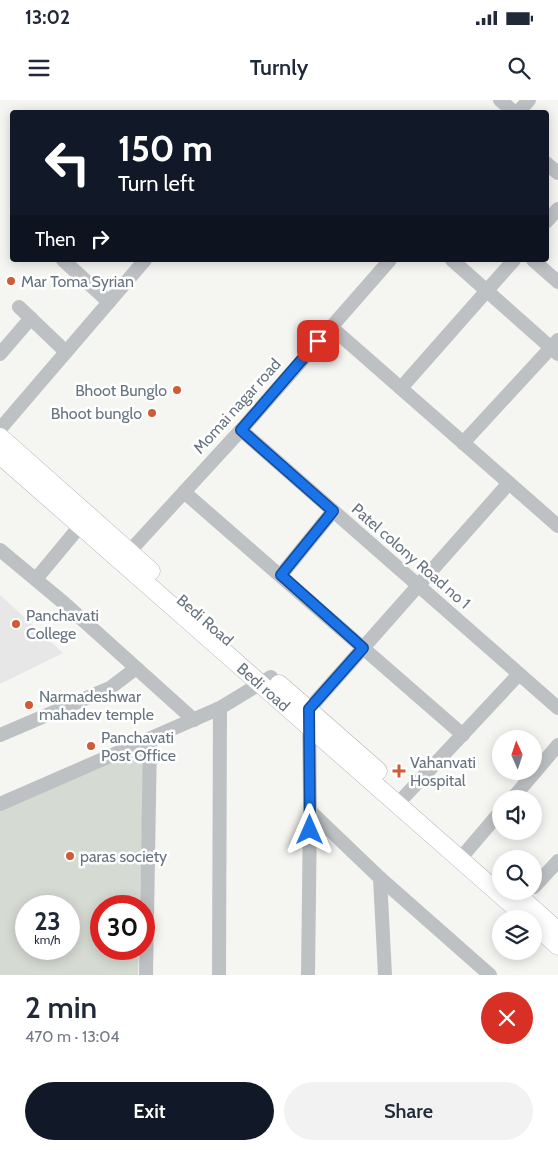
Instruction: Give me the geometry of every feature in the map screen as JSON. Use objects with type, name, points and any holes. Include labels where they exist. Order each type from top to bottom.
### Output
[{"type":"main road","name":"Bedi Road","points":[[0,437],[129,552],[267,680],[309,709],[406,796],[463,856],[492,875]]},
{"type":"main road","name":"Bedi road","points":[[0,455],[80,526],[267,680],[310,728],[463,856],[519,910]]},
{"type":"main road","points":[[532,900],[558,931]]},
{"type":"main road","points":[[542,931],[558,946]]},
{"type":"street","points":[[488,100],[500,110]]},
{"type":"street","points":[[500,100],[513,110]]},
{"type":"street","points":[[518,110],[529,100]]},
{"type":"street","points":[[549,219],[558,209]]},
{"type":"street","points":[[65,262],[110,302]]},
{"type":"street","points":[[0,429],[143,262]]},
{"type":"street","name":"Momai nagar road","points":[[129,552],[241,430],[388,262]]},
{"type":"street","points":[[454,262],[556,347],[463,443]]},
{"type":"street","points":[[401,388],[488,292],[512,262]]},
{"type":"street","points":[[535,262],[558,282]]},
{"type":"street","points":[[19,307],[66,352]]},
{"type":"street","points":[[0,354],[31,318]]},
{"type":"street","points":[[331,327],[558,526]]},
{"type":"street","name":"Patel colony Road no 1","points":[[241,430],[558,708]]},
{"type":"street","points":[[308,975],[309,709],[509,483]]},
{"type":"street","points":[[184,492],[462,735]]},
{"type":"street","points":[[281,575],[333,511]]},
{"type":"street","points":[[36,579],[80,526]]},
{"type":"street","points":[[0,550],[36,579],[194,720]]},
{"type":"street","points":[[1,732],[110,688],[135,669]]},
{"type":"street","points":[[406,796],[519,674]]},
{"type":"street","points":[[0,804],[220,708],[267,680]]},
{"type":"street","points":[[220,708],[220,975]]},
{"type":"street","points":[[146,975],[150,740]]},
{"type":"street","points":[[520,790],[558,745]]},
{"type":"street","points":[[310,811],[380,878],[490,975]]},
{"type":"street","points":[[463,856],[492,822]]},
{"type":"street","points":[[542,876],[558,861]]},
{"type":"street","points":[[380,878],[385,975]]},
{"type":"shaded area","name":"Panchavati College","points":[[0,595],[63,653],[0,684]]},
{"type":"shaded area","name":"paras society","points":[[144,743],[140,895],[90,895],[90,960],[139,960],[138,975],[0,975],[0,806]]},
{"type":"place","name":"Mar Toma Syrian","points":[[11,281]]},
{"type":"place","name":"Bhoot Bunglo","points":[[177,390]]},
{"type":"place","name":"Bhoot bunglo","points":[[152,413]]},
{"type":"place","name":"Panchavati College","points":[[16,624]]},
{"type":"place","name":"Narmadeshwar mahadev temple","points":[[29,705]]},
{"type":"place","name":"Panchavati Post Office","points":[[91,746]]},
{"type":"place","name":"Vahanvati Hospital","points":[[399,771]]},
{"type":"place","name":"paras society","points":[[70,856]]},
{"type":"route","points":[[310,830],[309,709],[363,648],[281,575],[333,511],[241,430],[318,341]]}]
